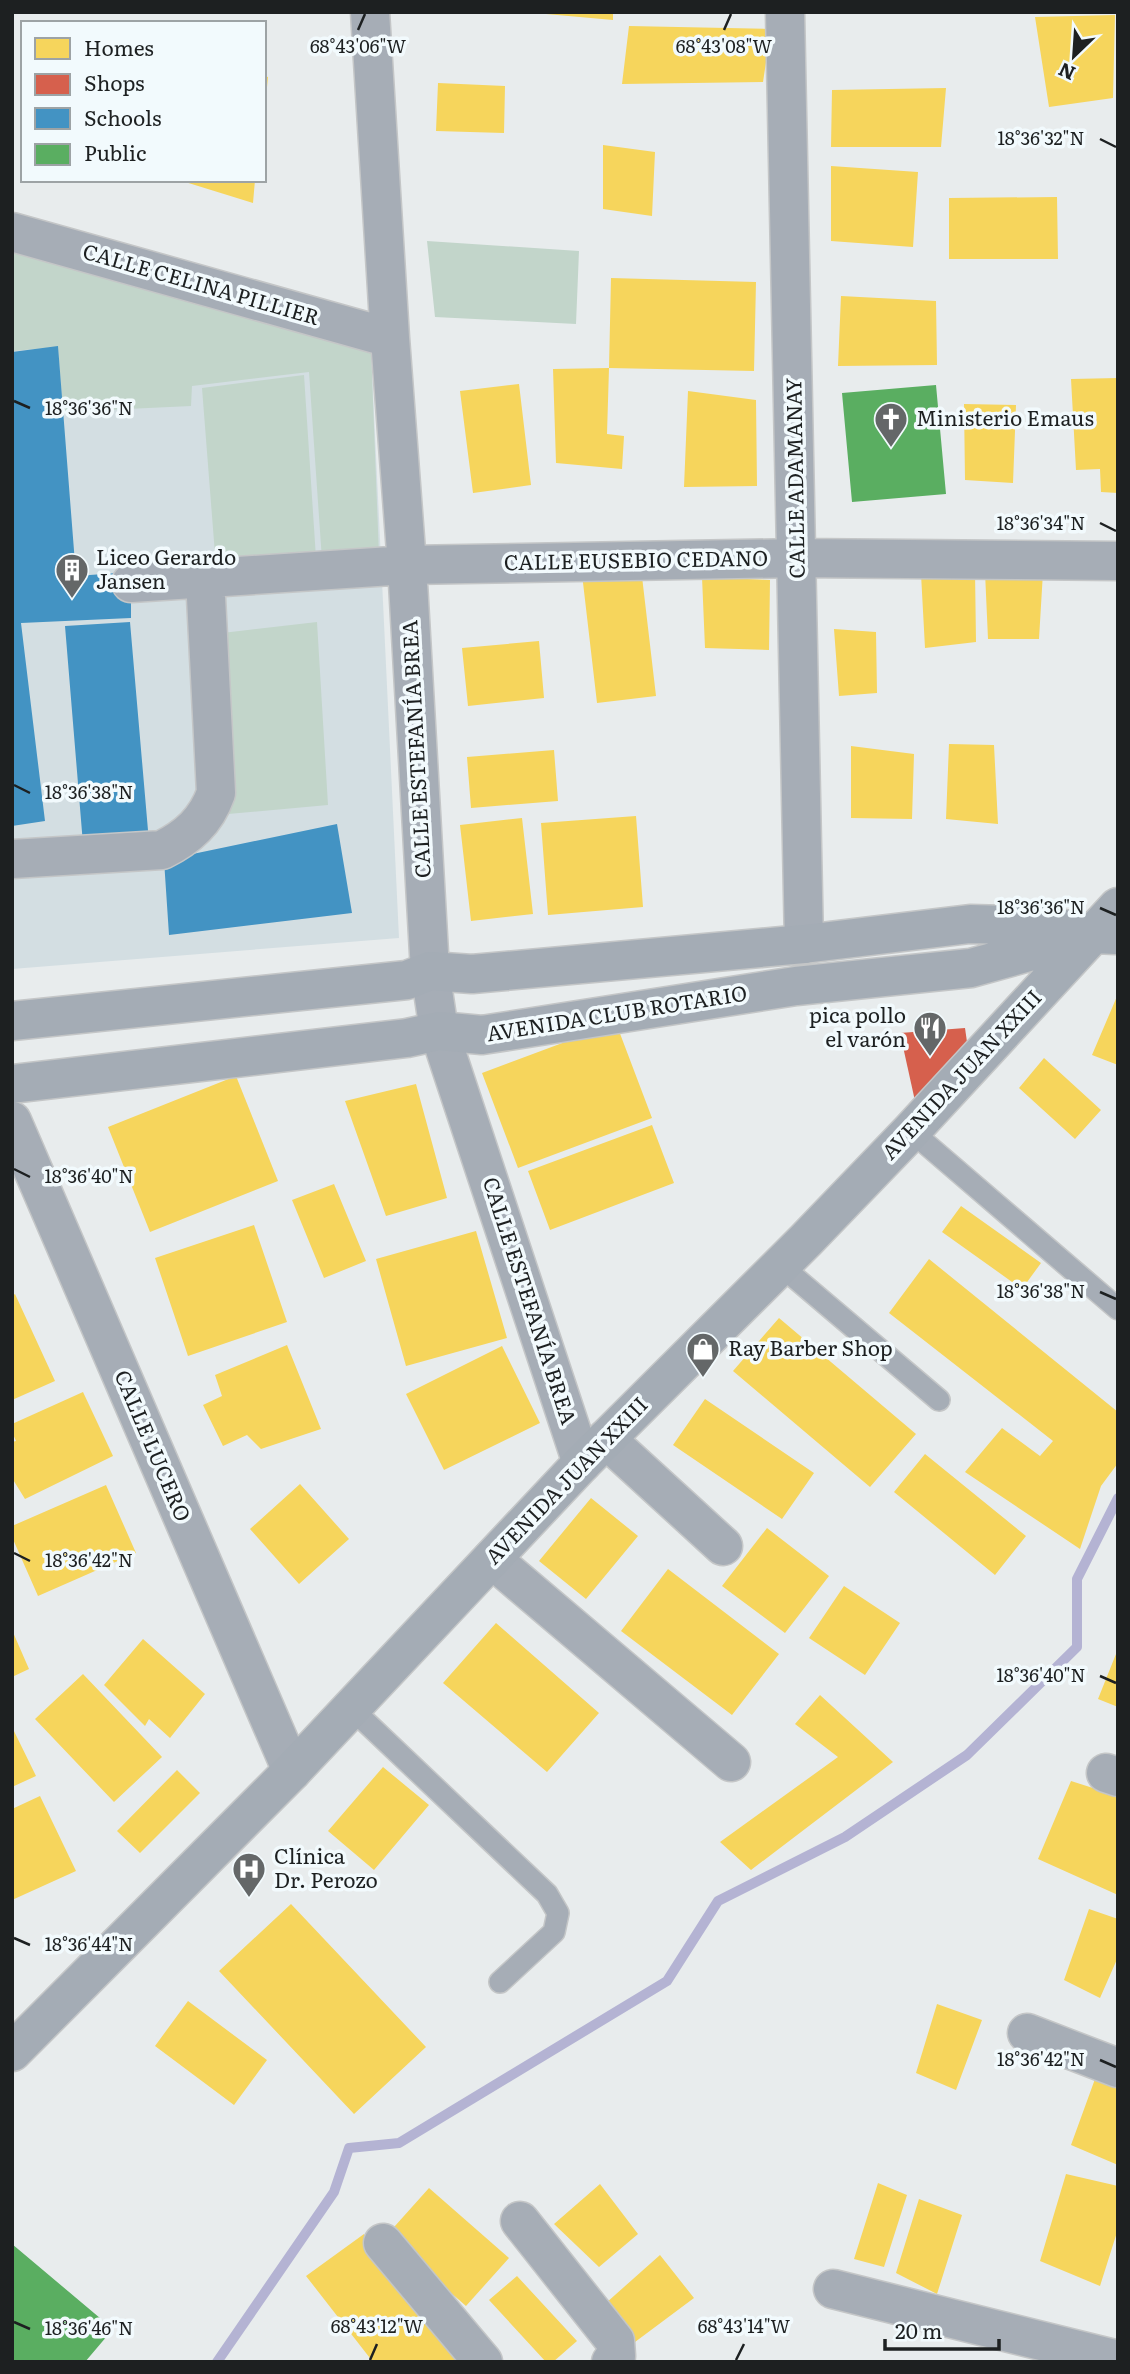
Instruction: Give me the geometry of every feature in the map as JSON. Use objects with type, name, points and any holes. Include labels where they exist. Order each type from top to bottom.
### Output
[{"type":"main road","points":[[12,1021],[407,980],[430,971],[472,974],[804,944],[970,924],[1110,926]]},
{"type":"main road","name":"AVENIDA CLUB ROTARIO","points":[[12,1084],[407,1038],[439,1031],[482,1035],[796,986],[971,968],[1110,926]]},
{"type":"main road","name":"AVENIDA JUAN XXIII","points":[[12,2052],[292,1770],[594,1451],[912,1131],[1110,926]]},
{"type":"street","name":"CALLE ESTEFANÍA BREA","points":[[370,12],[407,565],[430,971],[439,1031],[594,1451]]},
{"type":"street","name":"CALLE ADAMANAY","points":[[785,12],[804,944]]},
{"type":"street","name":"CALLE CELINA PILLIER","points":[[12,232],[390,338]]},
{"type":"street","name":"CALLE EUSEBIO CEDANO","points":[[131,583],[407,565],[798,558],[1118,561]]},
{"type":"street","points":[[12,859],[162,850],[196,828],[210,810],[216,793],[205,578]]},
{"type":"street","name":"CALLE LUCERO","points":[[12,1121],[292,1770]]},
{"type":"street","points":[[594,1451],[723,1546]]},
{"type":"street","points":[[492,1559],[731,1762]]},
{"type":"street","points":[[1027,2033],[1118,2068]]},
{"type":"street","points":[[520,2221],[615,2341],[616,2356],[611,2362]]},
{"type":"street","points":[[383,2243],[483,2362]]},
{"type":"street","points":[[834,2289],[1118,2360]]},
{"type":"lane","points":[[912,1131],[1118,1309]]},
{"type":"lane","points":[[780,1265],[939,1400]]},
{"type":"lane","points":[[351,1708],[547,1894],[558,1913],[554,1932],[500,1982]]},
{"type":"shaded area","points":[[12,250],[371,350],[399,938],[12,969]]},
{"type":"green space","points":[[427,241],[579,251],[576,324],[435,317]]},
{"type":"green space","points":[[12,250],[371,350],[379,555],[322,560],[309,372],[192,386],[191,406],[63,412],[58,347],[12,351]]},
{"type":"green space","points":[[304,375],[316,558],[216,567],[202,388]]},
{"type":"green space","points":[[317,622],[328,805],[228,814],[214,634]]},
{"type":"building: Homes","points":[[613,12],[613,20],[546,14]]},
{"type":"building: Homes","points":[[1115,15],[1113,98],[1049,107],[1035,17]]},
{"type":"building: Homes","points":[[629,26],[771,29],[763,82],[622,84]]},
{"type":"building: Homes","points":[[438,83],[505,86],[504,133],[436,131]]},
{"type":"building: Homes","points":[[946,88],[941,147],[831,147],[832,90]]},
{"type":"building: Homes","points":[[603,145],[655,152],[652,216],[603,209]]},
{"type":"building: Homes","points":[[831,166],[918,172],[913,247],[831,241]]},
{"type":"building: Homes","points":[[185,182],[255,182],[253,203]]},
{"type":"building: Homes","points":[[1057,197],[1058,259],[949,259],[949,198]]},
{"type":"building: Homes","points":[[611,278],[756,282],[754,371],[609,368]]},
{"type":"building: Homes","points":[[841,296],[936,301],[937,365],[838,366]]},
{"type":"building: Homes","points":[[609,368],[607,434],[624,436],[622,469],[556,463],[553,369]]},
{"type":"building: Homes","points":[[1118,378],[1118,493],[1101,492],[1100,469],[1076,470],[1071,379]]},
{"type":"building: Homes","points":[[519,384],[531,485],[473,493],[460,391]]},
{"type":"building: Homes","points":[[688,391],[756,400],[757,486],[684,487]]},
{"type":"building: Homes","points":[[964,404],[1016,405],[1013,483],[965,480]]},
{"type":"building: Homes","points":[[641,568],[656,696],[597,703],[582,574]]},
{"type":"building: Homes","points":[[975,571],[976,642],[925,648],[921,574]]},
{"type":"building: Homes","points":[[985,572],[1043,572],[1039,639],[988,639]]},
{"type":"building: Homes","points":[[702,577],[770,580],[769,650],[705,648]]},
{"type":"building: Homes","points":[[834,629],[876,632],[877,693],[839,696]]},
{"type":"building: Homes","points":[[539,641],[544,698],[468,706],[462,648]]},
{"type":"building: Homes","points":[[949,744],[994,745],[998,824],[946,819]]},
{"type":"building: Homes","points":[[851,746],[914,754],[912,819],[851,818]]},
{"type":"building: Homes","points":[[554,750],[558,801],[471,808],[467,757]]},
{"type":"building: Homes","points":[[636,816],[643,907],[548,915],[541,823]]},
{"type":"building: Homes","points":[[522,818],[533,914],[471,921],[460,825]]},
{"type":"building: Homes","points":[[1118,994],[1118,1065],[1092,1055]]},
{"type":"building: Homes","points":[[616,1023],[652,1118],[518,1168],[482,1073]]},
{"type":"building: Homes","points":[[1044,1058],[1101,1110],[1075,1139],[1019,1088]]},
{"type":"building: Homes","points":[[236,1076],[278,1181],[150,1232],[108,1127]]},
{"type":"building: Homes","points":[[416,1084],[447,1198],[386,1216],[345,1101]]},
{"type":"building: Homes","points":[[652,1125],[674,1183],[550,1230],[528,1171]]},
{"type":"building: Homes","points":[[334,1184],[366,1261],[324,1278],[292,1200]]},
{"type":"building: Homes","points":[[961,1206],[1041,1263],[1022,1289],[942,1232]]},
{"type":"building: Homes","points":[[254,1225],[287,1322],[188,1356],[155,1258]]},
{"type":"building: Homes","points":[[476,1231],[507,1338],[406,1366],[376,1259]]},
{"type":"building: Homes","points":[[929,1259],[1118,1412],[1118,1463],[1101,1486],[1080,1549],[965,1472],[1002,1428],[1040,1456],[1053,1441],[889,1313]]},
{"type":"building: Homes","points":[[15,1294],[55,1381],[12,1400],[12,1296]]},
{"type":"building: Homes","points":[[779,1318],[916,1434],[870,1487],[733,1371]]},
{"type":"building: Homes","points":[[287,1345],[321,1429],[261,1449],[247,1435],[223,1446],[203,1405],[222,1396],[215,1375]]},
{"type":"building: Homes","points":[[502,1346],[540,1423],[444,1470],[406,1394]]},
{"type":"building: Homes","points":[[83,1392],[113,1456],[25,1499],[12,1478],[12,1442],[16,1441],[12,1424]]},
{"type":"building: Homes","points":[[705,1399],[814,1473],[782,1519],[673,1445]]},
{"type":"building: Homes","points":[[925,1454],[1026,1536],[995,1575],[894,1492]]},
{"type":"building: Homes","points":[[300,1484],[349,1539],[299,1584],[250,1529]]},
{"type":"building: Homes","points":[[106,1485],[136,1553],[38,1596],[12,1537],[12,1526]]},
{"type":"building: Homes","points":[[591,1498],[638,1536],[586,1599],[539,1561]]},
{"type":"building: Homes","points":[[767,1528],[829,1576],[785,1633],[722,1586]]},
{"type":"building: Homes","points":[[668,1569],[779,1654],[732,1715],[621,1631]]},
{"type":"building: Homes","points":[[844,1586],[900,1623],[865,1675],[809,1638]]},
{"type":"building: Homes","points":[[496,1623],[599,1713],[547,1772],[443,1683]]},
{"type":"building: Homes","points":[[12,1630],[29,1669],[12,1677]]},
{"type":"building: Homes","points":[[143,1639],[205,1694],[170,1738],[149,1719],[145,1726],[104,1685]]},
{"type":"building: Homes","points":[[1118,1649],[1118,1707],[1098,1699]]},
{"type":"building: Homes","points":[[83,1674],[162,1757],[114,1802],[35,1719]]},
{"type":"building: Homes","points":[[820,1695],[893,1762],[751,1870],[720,1842],[838,1757],[795,1724]]},
{"type":"building: Homes","points":[[12,1727],[36,1776],[12,1787]]},
{"type":"building: Homes","points":[[383,1767],[429,1805],[374,1870],[328,1831]]},
{"type":"building: Homes","points":[[177,1770],[200,1793],[140,1853],[117,1831]]},
{"type":"building: Homes","points":[[1071,1781],[1118,1796],[1118,1895],[1038,1859]]},
{"type":"building: Homes","points":[[40,1796],[76,1871],[12,1900],[12,1809]]},
{"type":"building: Homes","points":[[291,1904],[426,2047],[354,2114],[219,1971]]},
{"type":"building: Homes","points":[[1089,1909],[1118,1919],[1118,1957],[1100,1998],[1064,1980]]},
{"type":"building: Homes","points":[[188,2001],[267,2060],[234,2105],[155,2046]]},
{"type":"building: Homes","points":[[937,2004],[982,2020],[956,2090],[916,2073]]},
{"type":"building: Homes","points":[[1099,2068],[1118,2076],[1118,2165],[1071,2145]]},
{"type":"building: Homes","points":[[1066,2174],[1118,2186],[1118,2229],[1100,2286],[1040,2261]]},
{"type":"building: Homes","points":[[878,2183],[907,2195],[884,2267],[854,2259]]},
{"type":"building: Homes","points":[[600,2184],[638,2234],[599,2267],[554,2224]]},
{"type":"building: Homes","points":[[429,2188],[509,2258],[466,2306],[386,2236]]},
{"type":"building: Homes","points":[[919,2199],[962,2215],[937,2294],[896,2273]]},
{"type":"building: Homes","points":[[364,2234],[459,2362],[373,2362],[306,2276]]},
{"type":"building: Homes","points":[[660,2255],[694,2298],[635,2342],[606,2303]]},
{"type":"building: Homes","points":[[517,2276],[577,2341],[553,2362],[546,2362],[489,2300]]},
{"type":"building: Shops","points":[[965,1028],[968,1049],[915,1101],[900,1033]]},
{"type":"building: Schools","name":"Liceo Gerardo Jansen","points":[[58,346],[76,576],[131,572],[131,618],[21,623],[45,821],[12,826],[12,352]]},
{"type":"building: Schools","points":[[130,622],[149,842],[83,844],[65,626]]},
{"type":"building: Schools","points":[[337,824],[352,913],[169,935],[164,860]]},
{"type":"building: Public","points":[[936,385],[946,494],[852,502],[842,393]]},
{"type":"building: Public","points":[[12,2244],[113,2329],[85,2362],[12,2362]]},
{"type":"waterway","points":[[217,2362],[334,2192],[349,2148],[399,2143],[667,1981],[718,1901],[845,1837],[967,1755],[1077,1647],[1077,1579],[1118,1498]]},
{"type":"place","name":"Ministerio Emaus","points":[[891,449]]},
{"type":"place","name":"Liceo Gerardo Jansen","points":[[72,600]]},
{"type":"place","name":"pica pollo el varón","points":[[930,1058]]},
{"type":"place","name":"Ray Barber Shop","points":[[703,1379]]},
{"type":"place","name":"Clínica Dr. Perozo","points":[[249,1899]]}]
